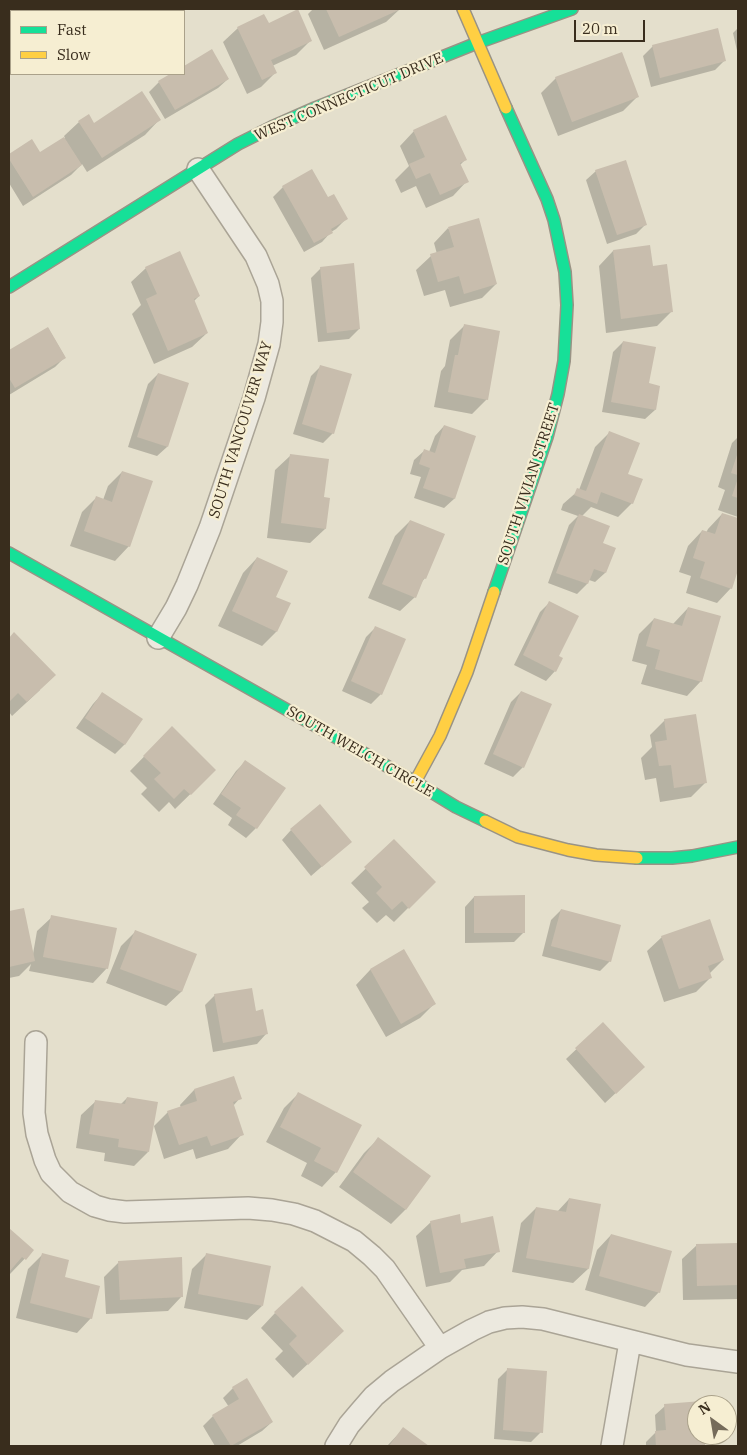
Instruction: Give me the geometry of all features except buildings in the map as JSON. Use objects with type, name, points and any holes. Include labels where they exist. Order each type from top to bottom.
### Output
[{"type":"street","name":"SOUTH VIVIAN STREET","points":[[415,782],[440,736],[467,672],[544,446],[558,394],[564,361],[566,332],[565,272],[554,220],[540,183],[463,9]]},
{"type":"street","name":"WEST CONNECTICUT DRIVE","points":[[9,287],[238,144],[272,127],[477,43],[572,9]]},
{"type":"street","name":"SOUTH VANCOUVER WAY","points":[[158,638],[187,585],[210,528],[254,398],[269,344],[272,322],[272,301],[260,264],[246,240],[198,170]]},
{"type":"street","name":"SOUTH WELCH CIRCLE","points":[[9,553],[456,807],[518,837],[568,850],[624,858],[692,856],[738,846]]},
{"type":"street","points":[[36,1042],[34,1113],[37,1134],[51,1173],[70,1192],[95,1206],[125,1212],[248,1208],[294,1214],[315,1221],[354,1242],[385,1269],[440,1348]]},
{"type":"street","points":[[336,1446],[349,1425],[374,1396],[392,1381],[440,1348],[489,1322],[505,1318],[544,1319],[687,1356],[738,1362]]},
{"type":"street","points":[[612,1446],[630,1342]]},
{"type":"traffic: fast","points":[[9,287],[238,144],[272,127],[477,43],[572,9]]},
{"type":"traffic: fast","points":[[494,592],[547,437],[558,394],[564,361],[567,305],[565,272],[554,220],[547,199],[506,108]]},
{"type":"traffic: fast","points":[[9,553],[456,807],[485,821]]},
{"type":"traffic: fast","points":[[637,858],[692,856],[738,847]]},
{"type":"traffic: slow","points":[[463,9],[506,108]]},
{"type":"traffic: slow","points":[[415,782],[440,736],[467,672],[494,592]]},
{"type":"traffic: slow","points":[[485,821],[518,837],[568,850],[596,855],[637,858]]}]
